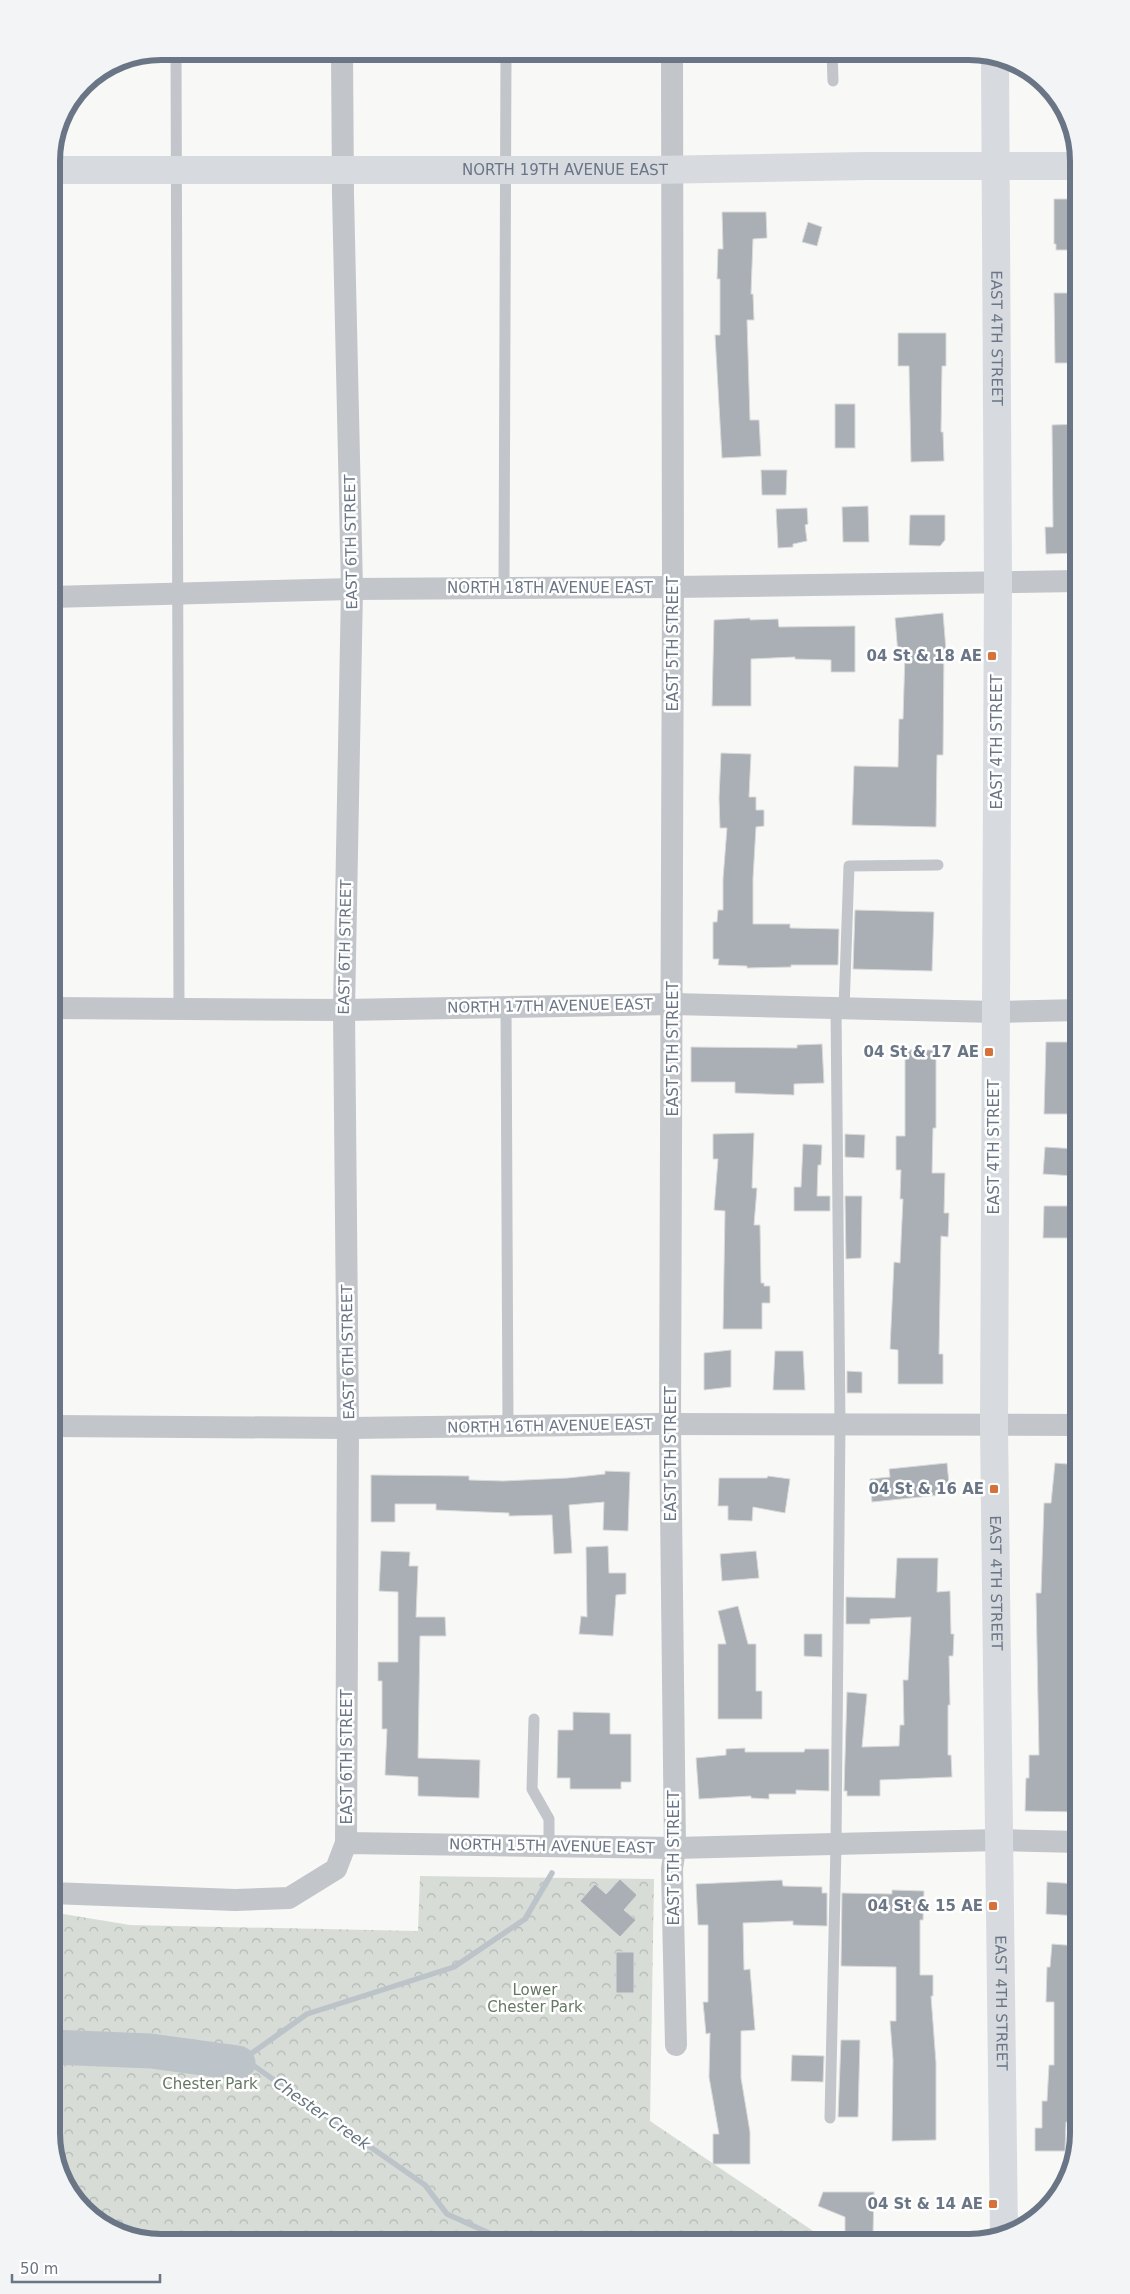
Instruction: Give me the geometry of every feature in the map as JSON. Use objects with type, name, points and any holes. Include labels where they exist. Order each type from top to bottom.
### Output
[{"type":"main road","name":"EAST 4TH STREET","points":[[995,63],[998,582],[994,1426],[1004,2228]]},
{"type":"main road","name":"NORTH 19TH AVENUE EAST","points":[[60,170],[505,170],[865,166],[1070,166]]},
{"type":"street","name":"EAST 6TH STREET","points":[[342,60],[352,589],[344,1010],[348,1428],[346,1842]]},
{"type":"street","name":"EAST 5TH STREET","points":[[672,60],[673,1004],[670,1424],[676,1848],[672,1869],[676,2045]]},
{"type":"street","name":"NORTH 18TH AVENUE EAST","points":[[60,597],[352,589],[673,587],[1070,580]]},
{"type":"street","name":"NORTH 17TH AVENUE EAST","points":[[60,1008],[344,1010],[673,1004],[995,1012],[1070,1010]]},
{"type":"street","name":"NORTH 16TH AVENUE EAST","points":[[60,1426],[348,1428],[670,1424],[1070,1425]]},
{"type":"street","name":"NORTH 15TH AVENUE EAST","points":[[346,1842],[676,1848],[999,1840],[1070,1842]]},
{"type":"street","points":[[60,1893],[235,1900],[288,1898],[336,1869],[346,1842]]},
{"type":"lane","points":[[176,60],[180,1009]]},
{"type":"lane","points":[[504,588],[506,60]]},
{"type":"lane","points":[[832,60],[833,81]]},
{"type":"lane","points":[[830,2118],[836,1844],[840,1425],[840,1008],[849,866],[938,865]]},
{"type":"lane","points":[[506,1007],[508,1426]]},
{"type":"lane","points":[[534,1719],[532,1789],[549,1819],[549,1846]]},
{"type":"green space","name":"Chester Park","points":[[420,1876],[654,1879],[650,2121],[818,2234],[154,2234],[129,2229],[110,2220],[81,2194],[65,2165],[60,2140],[60,1913],[130,1925],[418,1931]]},
{"type":"building","points":[[1054,199],[1070,199],[1070,250],[1056,250],[1056,244],[1054,244]]},
{"type":"building","points":[[722,212],[766,212],[767,238],[753,239],[751,294],[753,294],[754,320],[747,320],[750,420],[759,420],[761,456],[722,458],[715,335],[720,335],[720,279],[717,279],[718,249],[723,249]]},
{"type":"building","points":[[808,222],[822,227],[817,246],[802,242]]},
{"type":"building","points":[[1054,293],[1070,293],[1070,363],[1055,363]]},
{"type":"building","points":[[898,333],[946,333],[946,366],[942,366],[941,432],[943,432],[944,461],[911,462],[909,366],[898,366]]},
{"type":"building","points":[[835,404],[855,404],[855,448],[835,448]]},
{"type":"building","points":[[1070,424],[1070,553],[1046,554],[1045,527],[1053,527],[1052,425]]},
{"type":"building","points":[[761,470],[787,470],[786,495],[762,495]]},
{"type":"building","points":[[868,506],[869,542],[843,542],[842,507]]},
{"type":"building","points":[[807,508],[808,524],[805,525],[807,541],[793,544],[793,547],[778,548],[776,509]]},
{"type":"building","points":[[910,515],[945,515],[945,540],[940,546],[909,545]]},
{"type":"building","points":[[943,613],[946,650],[944,650],[943,755],[937,755],[936,827],[852,825],[854,766],[898,767],[899,719],[903,719],[905,653],[898,654],[895,618]]},
{"type":"building","points":[[750,618],[750,620],[778,619],[779,627],[855,626],[855,672],[831,672],[831,660],[795,659],[795,657],[751,659],[751,706],[712,706],[714,620]]},
{"type":"building","points":[[721,753],[751,754],[749,797],[756,797],[756,810],[764,810],[764,826],[756,827],[753,924],[790,924],[790,928],[839,929],[838,965],[791,965],[791,967],[747,968],[747,966],[718,965],[719,959],[713,959],[713,922],[717,922],[718,910],[723,910],[723,879],[727,828],[720,828]]},
{"type":"building","points":[[855,910],[934,912],[932,971],[853,969]]},
{"type":"building","points":[[1046,1042],[1070,1042],[1070,1114],[1044,1114]]},
{"type":"building","points":[[822,1044],[824,1083],[794,1084],[794,1095],[735,1093],[735,1082],[691,1082],[691,1047],[797,1048],[797,1045]]},
{"type":"building","points":[[905,1050],[936,1050],[936,1128],[933,1128],[932,1173],[945,1173],[944,1213],[949,1213],[948,1237],[941,1236],[939,1354],[943,1354],[943,1384],[898,1384],[898,1350],[890,1349],[894,1262],[900,1263],[903,1199],[900,1199],[901,1170],[896,1170],[896,1136],[905,1136]]},
{"type":"building","points":[[754,1133],[752,1188],[757,1188],[754,1225],[760,1225],[761,1283],[764,1283],[764,1286],[770,1286],[770,1303],[762,1303],[762,1329],[723,1329],[725,1211],[714,1210],[718,1159],[713,1159],[713,1134]]},
{"type":"building","points":[[845,1134],[865,1135],[864,1158],[845,1157]]},
{"type":"building","points":[[803,1144],[822,1145],[821,1165],[818,1165],[817,1196],[830,1196],[830,1211],[794,1211],[794,1187],[801,1187]]},
{"type":"building","points":[[1045,1147],[1070,1149],[1070,1176],[1043,1174]]},
{"type":"building","points":[[845,1196],[862,1196],[861,1258],[846,1259]]},
{"type":"building","points":[[1044,1206],[1070,1206],[1070,1238],[1043,1238]]},
{"type":"building","points":[[731,1350],[731,1387],[704,1390],[704,1353]]},
{"type":"building","points":[[775,1351],[803,1351],[805,1390],[773,1390]]},
{"type":"building","points":[[847,1371],[862,1372],[862,1393],[847,1393]]},
{"type":"building","points":[[947,1463],[950,1494],[872,1502],[870,1479],[890,1477],[889,1469]]},
{"type":"building","points":[[1055,1463],[1070,1464],[1070,1812],[1025,1811],[1026,1778],[1029,1778],[1029,1755],[1039,1755],[1036,1593],[1041,1593],[1044,1503],[1051,1503]]},
{"type":"building","points":[[605,1471],[630,1472],[628,1531],[603,1530],[604,1502],[569,1505],[572,1553],[554,1554],[552,1515],[509,1516],[509,1513],[436,1510],[436,1504],[395,1504],[395,1522],[371,1522],[371,1475],[469,1476],[469,1480],[503,1481],[568,1478],[605,1474]]},
{"type":"building","points":[[768,1476],[790,1479],[785,1513],[753,1507],[752,1521],[728,1520],[728,1506],[718,1506],[719,1478],[767,1478]]},
{"type":"building","points":[[608,1546],[609,1573],[626,1573],[626,1594],[616,1595],[613,1636],[579,1634],[581,1616],[587,1617],[586,1547]]},
{"type":"building","points":[[381,1551],[410,1552],[409,1566],[418,1566],[416,1617],[445,1617],[446,1636],[420,1636],[418,1758],[480,1760],[479,1798],[418,1796],[418,1777],[385,1775],[387,1729],[382,1729],[382,1681],[378,1681],[378,1662],[398,1662],[398,1592],[379,1591]]},
{"type":"building","points":[[756,1551],[759,1578],[722,1581],[720,1554]]},
{"type":"building","points":[[897,1558],[938,1558],[937,1592],[950,1591],[951,1634],[954,1634],[953,1656],[949,1656],[948,1755],[951,1755],[952,1777],[880,1780],[880,1796],[847,1796],[847,1791],[844,1791],[847,1692],[867,1694],[862,1747],[899,1746],[900,1725],[904,1725],[903,1680],[908,1680],[911,1617],[870,1619],[870,1624],[846,1624],[846,1597],[895,1598]]},
{"type":"building","points":[[738,1606],[748,1644],[756,1644],[756,1691],[762,1691],[762,1719],[718,1719],[718,1644],[726,1644],[718,1611]]},
{"type":"building","points":[[804,1634],[822,1634],[822,1657],[804,1656]]},
{"type":"building","points":[[573,1712],[610,1713],[610,1734],[631,1734],[631,1782],[621,1782],[621,1789],[570,1789],[570,1778],[557,1778],[558,1730],[573,1730]]},
{"type":"building","points":[[745,1748],[745,1752],[804,1752],[805,1749],[829,1749],[829,1791],[796,1790],[796,1794],[769,1794],[769,1799],[751,1798],[751,1796],[699,1799],[696,1758],[726,1755],[726,1749]]},
{"type":"building","points":[[620,1879],[637,1895],[624,1910],[636,1920],[620,1937],[580,1901],[595,1884],[606,1894]]},
{"type":"building","points":[[782,1880],[783,1886],[822,1887],[822,1893],[827,1893],[827,1926],[793,1925],[793,1921],[743,1923],[744,1970],[750,1969],[755,2030],[741,2031],[741,2078],[750,2132],[750,2164],[713,2164],[713,2134],[719,2134],[709,2077],[710,2033],[706,2034],[703,2002],[708,2002],[708,1925],[698,1925],[696,1884]]},
{"type":"building","points":[[1047,1882],[1070,1883],[1070,1915],[1046,1914]]},
{"type":"building","points":[[892,1890],[924,1891],[923,1920],[920,1920],[920,1975],[933,1975],[933,1996],[931,1996],[936,2063],[936,2140],[892,2141],[893,2060],[890,2021],[896,2021],[896,1967],[841,1966],[842,1893],[892,1894]]},
{"type":"building","points":[[1052,1944],[1070,1945],[1070,2122],[1066,2122],[1065,2151],[1035,2151],[1035,2128],[1042,2128],[1042,2101],[1047,2101],[1049,2065],[1054,2065],[1054,2002],[1046,2002],[1047,1967],[1050,1967]]},
{"type":"building","points":[[616,1952],[634,1952],[634,1993],[616,1993]]},
{"type":"building","points":[[841,2040],[860,2040],[858,2117],[838,2117]]},
{"type":"building","points":[[792,2055],[824,2056],[823,2082],[791,2081]]},
{"type":"building","points":[[823,2192],[874,2192],[873,2234],[845,2233],[845,2217],[818,2206]]},
{"type":"waterway","points":[[238,2063],[307,2014],[454,1967],[525,1919],[552,1873]]},
{"type":"waterway","name":"Chester Creek","points":[[60,2047],[151,2051],[238,2063]]},
{"type":"waterway","name":"Chester Creek","points":[[238,2063],[254,2066],[425,2185],[447,2214],[491,2234]]},
{"type":"place","name":"04 St & 18 AE","points":[[992,656]]},
{"type":"place","name":"04 St & 17 AE","points":[[989,1052]]},
{"type":"place","name":"04 St & 16 AE","points":[[994,1489]]},
{"type":"place","name":"04 St & 15 AE","points":[[993,1906]]},
{"type":"place","name":"04 St & 14 AE","points":[[993,2204]]},
{"type":"park label","name":"Lower Chester Park","points":[[535,1998]]}]
